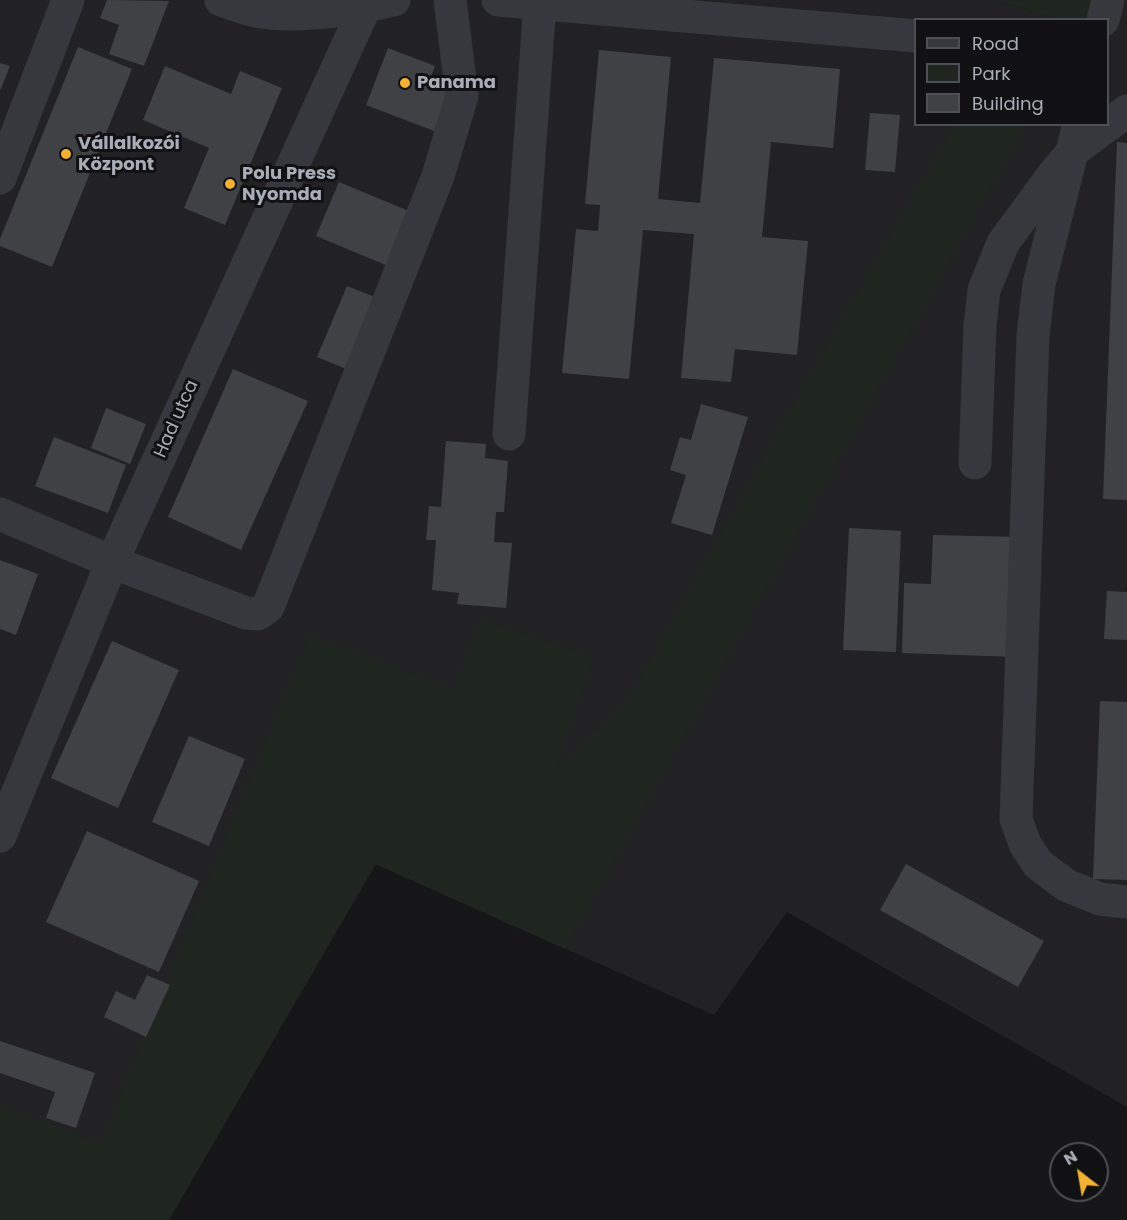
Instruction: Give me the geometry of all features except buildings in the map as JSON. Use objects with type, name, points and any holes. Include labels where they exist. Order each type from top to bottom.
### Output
[{"type":"street","points":[[0,178],[68,0]]},
{"type":"street","points":[[221,0],[261,12],[284,14],[379,3]]},
{"type":"street","points":[[0,514],[112,562],[246,613],[258,614],[268,607],[438,176],[462,96],[450,0]]},
{"type":"street","points":[[498,0],[914,36]]},
{"type":"street","points":[[1104,18],[1108,0]]},
{"type":"street","name":"Had utca","points":[[0,836],[112,562],[379,3]]},
{"type":"street","points":[[509,434],[540,3]]},
{"type":"street","points":[[1109,121],[1127,111]]},
{"type":"street","points":[[975,463],[980,325],[984,290],[1003,243],[1053,175],[1076,138],[1099,126]]},
{"type":"street","points":[[1076,138],[1039,284],[1033,336],[1016,819],[1025,844],[1038,864],[1066,885],[1100,899],[1127,902]]},
{"type":"shaded area","points":[[0,0],[997,0],[1052,18],[914,18],[914,126],[1109,126],[1109,37],[1119,0],[1127,0],[1127,1107],[787,912],[714,1015],[376,864],[169,1220],[0,1220]]},
{"type":"green space","points":[[997,0],[1119,0],[1109,38],[1109,18],[1052,18]]},
{"type":"green space","points":[[953,126],[1025,126],[565,949],[375,864],[169,1220],[0,1220],[0,1105],[100,1143],[309,634],[454,689],[479,618],[594,657],[556,768],[629,697],[815,365]]},
{"type":"place","name":"Panama","points":[[405,83]]},
{"type":"place","name":"Vállalkozói Központ","points":[[66,154]]},
{"type":"place","name":"Polu Press Nyomda","points":[[230,184]]}]
